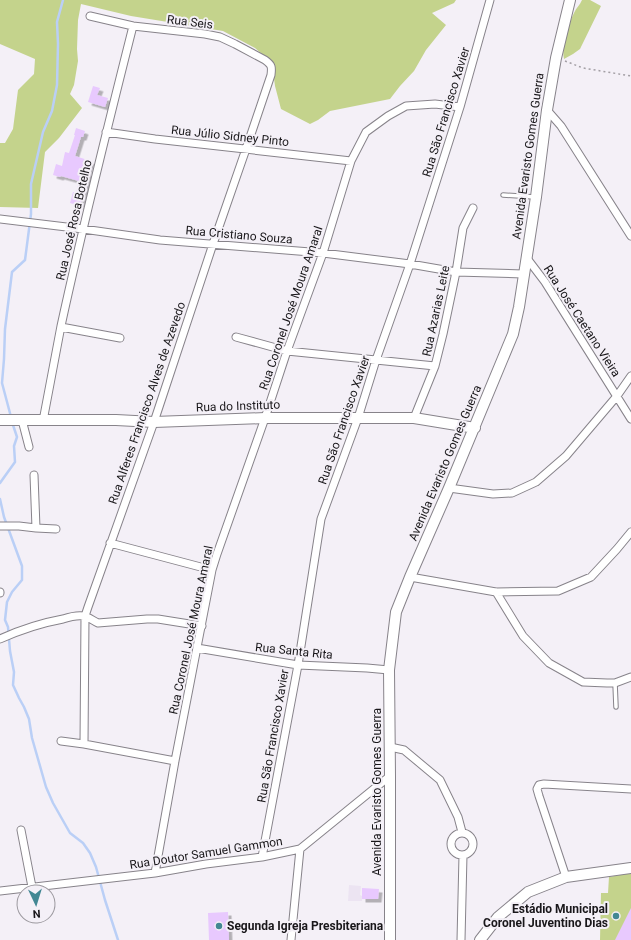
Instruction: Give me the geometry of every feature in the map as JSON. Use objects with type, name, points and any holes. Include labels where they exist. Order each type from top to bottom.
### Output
[{"type":"main road","name":"Avenida Evaristo Gomes Guerra","points":[[390,940],[389,670],[396,612],[450,488],[513,334],[519,307],[536,198],[547,110],[556,58],[570,0]]},
{"type":"main road","name":"Rua do Instituto","points":[[0,420],[116,420],[154,422],[265,418],[414,418],[475,428]]},
{"type":"main road","points":[[480,940],[498,917],[528,892],[566,877],[631,868]]},
{"type":"street","name":"Rua São Francisco Xavier","points":[[262,857],[298,665],[321,519],[358,418],[376,360],[410,264],[460,107],[490,0]]},
{"type":"street","name":"Rua Seis","points":[[90,16],[133,26],[220,37],[270,64],[272,68],[271,76]]},
{"type":"street","name":"Rua José Rosa Botelho","points":[[43,421],[61,327],[83,229],[133,26]]},
{"type":"street","name":"Rua Alferes Francisco Alves de Azevedo","points":[[84,744],[85,616],[93,589],[154,422],[212,244],[271,76]]},
{"type":"street","name":"Rua Coronel José Moura Amaral","points":[[155,873],[175,761],[216,554],[323,253],[351,161],[366,132],[388,116],[406,106],[435,104],[460,107]]},
{"type":"street","points":[[547,110],[561,126],[631,236]]},
{"type":"street","name":"Rua Júlio Sidney Pinto","points":[[106,132],[155,140],[351,161]]},
{"type":"street","name":"Rua Azarias Leite","points":[[414,418],[435,366],[456,272],[463,228],[473,208]]},
{"type":"street","name":"Rua Cristiano Souza","points":[[0,219],[160,240],[323,253],[410,264],[456,272],[524,274]]},
{"type":"street","name":"Rua José Caetano Vieira","points":[[526,257],[545,282],[631,418]]},
{"type":"street","points":[[61,327],[120,338]]},
{"type":"street","points":[[236,337],[287,351],[435,366]]},
{"type":"street","points":[[450,488],[493,494],[512,492],[536,482],[566,456],[617,396],[631,376]]},
{"type":"street","points":[[22,420],[29,447]]},
{"type":"street","points":[[34,474],[36,528]]},
{"type":"street","points":[[0,526],[56,529]]},
{"type":"street","points":[[410,577],[496,592],[558,591],[591,577],[631,532]]},
{"type":"street","points":[[110,543],[212,570]]},
{"type":"street","points":[[496,592],[523,636],[549,663],[582,682],[607,683],[631,677]]},
{"type":"street","points":[[0,639],[45,622],[85,616],[98,623],[158,619],[202,626]]},
{"type":"street","name":"Rua Santa Rita","points":[[197,648],[298,665],[389,670]]},
{"type":"street","points":[[62,741],[175,761]]},
{"type":"street","points":[[390,747],[404,750],[440,780],[458,817],[462,832]]},
{"type":"street","name":"Rua Doutor Samuel Gammon","points":[[56,884],[155,873],[206,864],[262,857],[300,849],[390,776]]},
{"type":"street","points":[[566,877],[538,796],[537,789],[539,785],[544,784],[631,789]]},
{"type":"street","points":[[22,830],[31,884]]},
{"type":"street","points":[[462,832],[469,834],[472,837],[474,844],[469,853],[462,855],[456,853],[451,848],[451,844],[453,837],[462,832]]},
{"type":"street","points":[[291,940],[300,849]]},
{"type":"street","points":[[461,940],[462,855]]},
{"type":"street","name":"Rua Doutor Samuel Gammon","points":[[0,891],[16,889]]},
{"type":"lane","points":[[503,195],[536,198]]},
{"type":"lane","points":[[614,682],[616,707]]},
{"type":"path","points":[[556,58],[582,68],[631,76]]},
{"type":"shaded area","points":[[349,885],[361,886],[360,895],[362,896],[362,901],[348,901]]},
{"type":"green space","points":[[0,0],[456,0],[454,3],[432,13],[446,25],[426,50],[414,71],[390,99],[330,111],[310,124],[281,109],[275,86],[272,63],[255,48],[223,31],[131,16],[81,4],[78,20],[78,61],[74,85],[70,94],[82,108],[59,138],[45,152],[38,208],[0,207],[0,143],[5,143],[13,129],[18,90],[34,74],[35,59],[0,44]]},
{"type":"green space","points":[[582,0],[590,0],[601,6],[580,49],[564,59],[563,48],[567,29]]},
{"type":"green space","name":"Estádio Municipal Coronel Juventino Dias","points":[[631,873],[631,940],[600,940],[601,893],[608,893],[609,877]]},
{"type":"building","points":[[93,86],[100,88],[97,95],[108,98],[105,107],[88,102]]},
{"type":"building","points":[[76,128],[85,131],[83,137],[81,137],[75,156],[91,161],[87,173],[89,174],[87,186],[80,206],[70,203],[73,192],[76,193],[79,181],[53,175],[56,164],[62,166],[65,152],[69,153]]},
{"type":"building","points":[[362,888],[379,889],[378,899],[362,899]]},
{"type":"building","points":[[631,908],[631,940],[615,940]]},
{"type":"building","name":"Segunda Igreja Presbiteriana","points":[[228,912],[229,940],[209,940],[208,913]]},
{"type":"waterway","points":[[11,417],[2,383],[5,329],[12,272],[25,260],[31,214],[31,184],[43,132],[52,111],[57,85],[57,22],[63,0]]},
{"type":"waterway","points":[[0,483],[15,462],[14,446],[17,437],[12,422]]},
{"type":"waterway","points":[[0,499],[4,517],[22,566],[22,580],[12,592],[7,602],[5,620],[8,627],[14,672],[13,685],[29,719],[32,738],[46,787],[70,833],[83,843],[90,853],[96,867],[118,940]]},
{"type":"place","name":"Estádio Municipal Coronel Juventino Dias","points":[[616,916]]},
{"type":"place","name":"Segunda Igreja Presbiteriana","points":[[219,926]]}]
